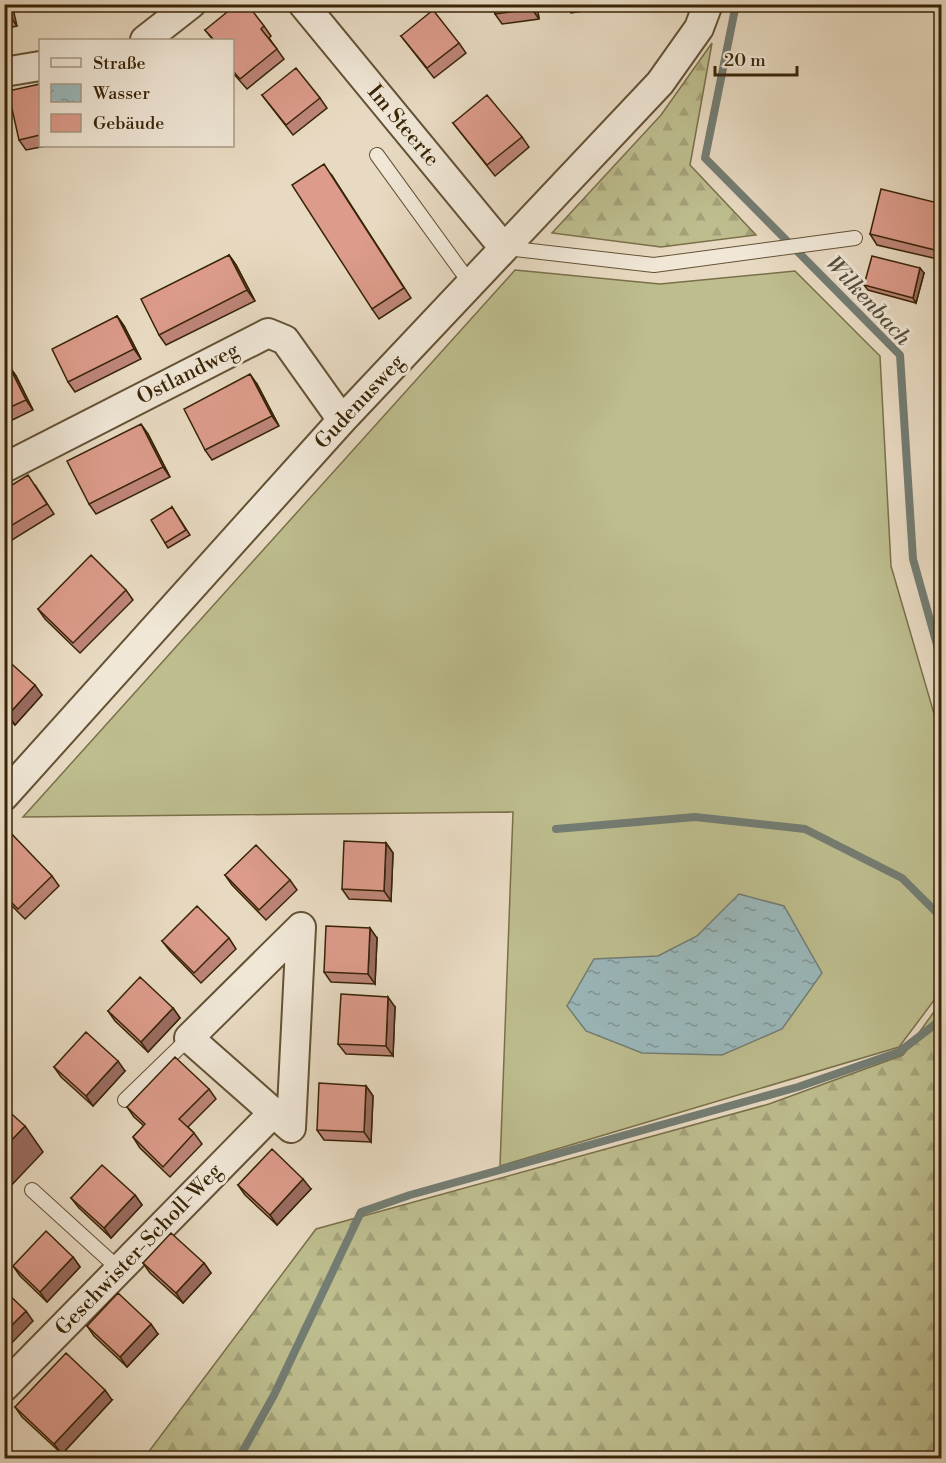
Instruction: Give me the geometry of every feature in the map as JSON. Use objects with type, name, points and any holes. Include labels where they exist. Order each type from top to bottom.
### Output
[{"type":"street","points":[[146,39],[191,4]]},
{"type":"street","name":"Im Steerte","points":[[303,4],[504,248]]},
{"type":"street","name":"Gudenusweg","points":[[4,796],[342,420],[660,83],[699,28],[708,4]]},
{"type":"street","points":[[4,72],[39,66]]},
{"type":"street","name":"Ostlandweg","points":[[4,468],[268,333],[285,340],[342,420]]},
{"type":"street","points":[[301,927],[291,1128],[273,1113],[189,1038],[301,927]]},
{"type":"street","name":"Geschwister-Scholl-Weg","points":[[6,1384],[273,1113]]},
{"type":"lane","points":[[377,155],[470,283]]},
{"type":"lane","points":[[504,248],[654,266],[855,238]]},
{"type":"lane","points":[[125,1100],[189,1038]]},
{"type":"lane","points":[[32,1190],[120,1270]]},
{"type":"green space","points":[[712,43],[690,165],[756,235],[661,247],[552,233],[661,115]]},
{"type":"green space","points":[[515,270],[660,284],[795,271],[880,356],[891,566],[942,741],[941,991],[899,1047],[500,1166],[513,812],[23,817]]},
{"type":"green space","points":[[941,1002],[941,1458],[144,1458],[316,1229],[769,1104],[903,1055]]},
{"type":"water","points":[[739,894],[784,906],[822,973],[782,1029],[722,1055],[642,1053],[586,1031],[567,1006],[594,959],[658,956],[697,936]]},
{"type":"building","points":[[4,4],[7,4],[10,16],[4,17]]},
{"type":"building","points":[[237,4],[247,4],[264,26],[261,29],[277,49],[240,79],[234,72],[234,39],[213,39],[205,30]]},
{"type":"building","points":[[494,4],[531,4],[532,9],[495,14]]},
{"type":"building","points":[[433,10],[459,43],[427,68],[401,36]]},
{"type":"building","points":[[296,68],[320,98],[286,125],[262,95]]},
{"type":"building","points":[[39,84],[39,135],[19,140],[8,91]]},
{"type":"building","points":[[487,95],[522,137],[487,165],[453,123]]},
{"type":"building","points":[[324,164],[404,288],[372,309],[292,185]]},
{"type":"building","points":[[881,189],[942,204],[942,224],[935,250],[870,234]]},
{"type":"building","points":[[229,255],[247,290],[159,335],[141,299]]},
{"type":"building","points":[[872,256],[920,268],[913,298],[864,285]]},
{"type":"building","points":[[117,316],[134,349],[68,382],[52,349]]},
{"type":"building","points":[[9,366],[26,400],[4,410],[4,368]]},
{"type":"building","points":[[250,374],[272,416],[205,450],[184,409]]},
{"type":"building","points":[[141,424],[163,467],[89,504],[67,461]]},
{"type":"building","points":[[28,475],[47,504],[4,530],[4,490]]},
{"type":"building","points":[[172,507],[186,530],[165,543],[151,520]]},
{"type":"building","points":[[91,555],[126,590],[73,643],[38,609]]},
{"type":"building","points":[[4,657],[35,685],[8,715],[4,712]]},
{"type":"building","points":[[7,829],[52,876],[18,909],[4,895],[4,832]]},
{"type":"building","points":[[344,841],[386,843],[384,891],[342,889]]},
{"type":"building","points":[[256,845],[290,880],[259,910],[225,875]]},
{"type":"building","points":[[197,906],[229,938],[194,973],[162,941]]},
{"type":"building","points":[[326,926],[370,928],[368,974],[324,972]]},
{"type":"building","points":[[140,977],[173,1008],[141,1042],[108,1011]]},
{"type":"building","points":[[341,994],[388,997],[386,1046],[338,1044]]},
{"type":"building","points":[[86,1032],[118,1061],[86,1096],[54,1067]]},
{"type":"building","points":[[175,1057],[209,1089],[179,1119],[194,1133],[163,1167],[133,1137],[145,1124],[127,1107]]},
{"type":"building","points":[[319,1083],[366,1086],[364,1132],[317,1130]]},
{"type":"building","points":[[4,1107],[25,1126],[4,1148]]},
{"type":"building","points":[[272,1149],[303,1179],[270,1215],[238,1185]]},
{"type":"building","points":[[102,1165],[135,1195],[104,1228],[71,1198]]},
{"type":"building","points":[[46,1231],[73,1257],[40,1292],[13,1266]]},
{"type":"building","points":[[171,1233],[204,1263],[176,1293],[143,1263]]},
{"type":"building","points":[[4,1290],[26,1311],[4,1333]]},
{"type":"building","points":[[118,1293],[151,1324],[120,1357],[87,1326]]},
{"type":"building","points":[[66,1353],[105,1390],[54,1444],[15,1407]]},
{"type":"waterway","name":"Wilkenbach","points":[[736,4],[705,158],[900,355],[913,559],[942,663]]},
{"type":"waterway","points":[[556,829],[695,817],[805,829],[902,878],[942,918]]},
{"type":"waterway","points":[[239,1458],[274,1395],[361,1212],[410,1195],[798,1087],[899,1052],[942,1019]]}]
